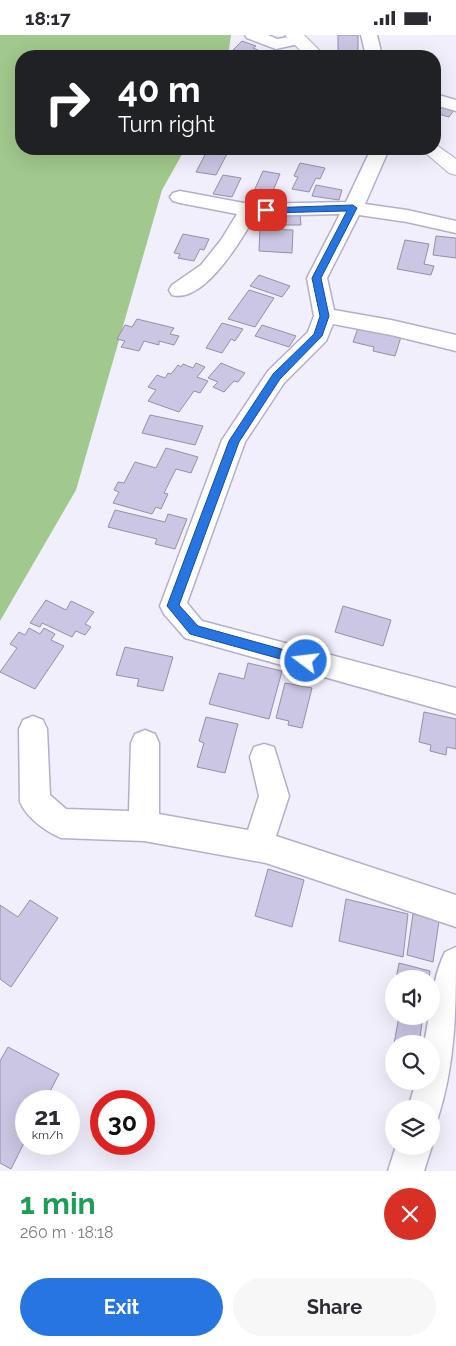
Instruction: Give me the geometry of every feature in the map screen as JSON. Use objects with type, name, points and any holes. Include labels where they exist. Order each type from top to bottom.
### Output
[{"type":"main road","points":[[295,37],[309,50]]},
{"type":"main road","points":[[438,155],[456,169]]},
{"type":"street","points":[[253,35],[276,44],[295,37]]},
{"type":"street","points":[[370,35],[373,50]]},
{"type":"street","points":[[441,101],[456,106]]},
{"type":"street","points":[[377,155],[353,208],[317,278],[325,316],[318,336],[276,377],[234,441],[173,606],[194,630],[456,701]]},
{"type":"street","points":[[180,197],[249,210],[353,208],[407,216],[456,227]]},
{"type":"street","points":[[178,291],[208,270],[228,244],[249,210]]},
{"type":"street","points":[[325,316],[375,323],[456,343]]},
{"type":"street","points":[[33,729],[35,802],[61,823],[144,826],[258,847],[456,911]]},
{"type":"street","points":[[144,826],[145,743]]},
{"type":"street","points":[[258,847],[274,796],[264,757]]},
{"type":"street","points":[[428,1100],[434,1078],[456,963]]},
{"type":"street","points":[[406,1171],[411,1155]]},
{"type":"green space","points":[[0,35],[231,35],[229,50],[15,50],[15,155],[182,155],[162,190],[76,490],[0,621]]},
{"type":"building","points":[[338,35],[358,35],[358,50],[338,50]]},
{"type":"building","points":[[242,41],[256,46],[253,48],[258,50],[233,50]]},
{"type":"building","points":[[441,107],[454,110],[449,117],[441,115]]},
{"type":"building","points":[[205,155],[226,155],[216,175],[196,172]]},
{"type":"building","points":[[300,163],[325,168],[320,179],[316,178],[309,192],[292,189],[298,177],[294,176]]},
{"type":"building","points":[[263,171],[280,174],[267,205],[249,202]]},
{"type":"building","points":[[223,175],[241,178],[232,197],[213,194]]},
{"type":"building","points":[[316,185],[342,190],[339,200],[312,196]]},
{"type":"building","points":[[300,214],[301,225],[267,225],[267,215]]},
{"type":"building","points":[[260,229],[293,230],[292,253],[259,251]]},
{"type":"building","points":[[183,234],[209,239],[204,250],[200,249],[194,261],[178,258],[180,254],[174,253]]},
{"type":"building","points":[[436,236],[456,238],[456,258],[433,255]]},
{"type":"building","points":[[405,240],[429,244],[424,264],[434,266],[431,275],[397,269]]},
{"type":"building","points":[[259,275],[290,286],[282,297],[250,286]]},
{"type":"building","points":[[249,290],[274,298],[255,327],[228,319]]},
{"type":"building","points":[[137,319],[174,328],[170,334],[179,336],[174,345],[159,341],[159,345],[144,341],[139,351],[121,347],[125,341],[117,339],[125,325],[132,327]]},
{"type":"building","points":[[222,323],[243,329],[235,341],[231,339],[222,353],[206,348]]},
{"type":"building","points":[[262,325],[296,336],[289,347],[255,336]]},
{"type":"building","points":[[358,328],[401,337],[395,356],[373,351],[374,347],[353,342]]},
{"type":"building","points":[[196,363],[205,367],[197,377],[208,381],[200,393],[194,391],[179,412],[148,401],[156,390],[148,387],[157,375],[165,378],[178,365],[181,367],[183,364],[193,368]]},
{"type":"building","points":[[221,363],[245,373],[238,382],[234,381],[224,392],[213,387],[218,382],[208,378]]},
{"type":"building","points":[[150,415],[203,426],[195,445],[142,433]]},
{"type":"building","points":[[166,448],[198,457],[191,473],[176,469],[164,493],[168,494],[161,509],[156,507],[152,514],[113,503],[119,492],[114,490],[118,482],[124,483],[135,462],[156,468]]},
{"type":"building","points":[[115,510],[165,522],[168,514],[187,519],[175,549],[155,544],[157,539],[108,527]]},
{"type":"building","points":[[46,600],[66,610],[71,601],[94,612],[85,624],[91,627],[85,635],[76,631],[72,637],[42,623],[40,627],[30,623]]},
{"type":"building","points":[[343,606],[391,620],[383,646],[335,632]]},
{"type":"building","points":[[29,628],[40,634],[44,628],[55,634],[51,640],[64,646],[35,689],[0,672],[17,648],[10,644],[19,632],[25,635]]},
{"type":"building","points":[[125,647],[173,657],[163,691],[137,686],[139,679],[116,675]]},
{"type":"building","points":[[248,663],[282,671],[269,719],[209,704],[219,673],[244,679]]},
{"type":"building","points":[[285,683],[312,688],[302,728],[288,725],[289,721],[276,718]]},
{"type":"building","points":[[424,712],[456,719],[456,749],[447,747],[446,755],[430,751],[431,745],[419,742]]},
{"type":"building","points":[[206,717],[238,724],[225,773],[197,767],[204,743],[199,741]]},
{"type":"building","points":[[268,869],[304,880],[292,927],[255,916]]},
{"type":"building","points":[[346,899],[408,914],[403,957],[339,941]]},
{"type":"building","points":[[30,900],[58,918],[11,987],[0,979],[0,905],[18,917]]},
{"type":"building","points":[[413,914],[439,921],[433,962],[407,955]]},
{"type":"building","points":[[399,963],[426,970],[398,970]]},
{"type":"building","points":[[397,1025],[422,1025],[420,1035],[396,1035]]},
{"type":"building","points":[[8,1047],[59,1074],[51,1090],[15,1090],[15,1155],[18,1155],[11,1169],[0,1163],[0,1061]]},
{"type":"route","points":[[266,210],[353,208],[317,278],[325,316],[318,336],[276,377],[234,441],[173,606],[194,630],[306,661]]}]
